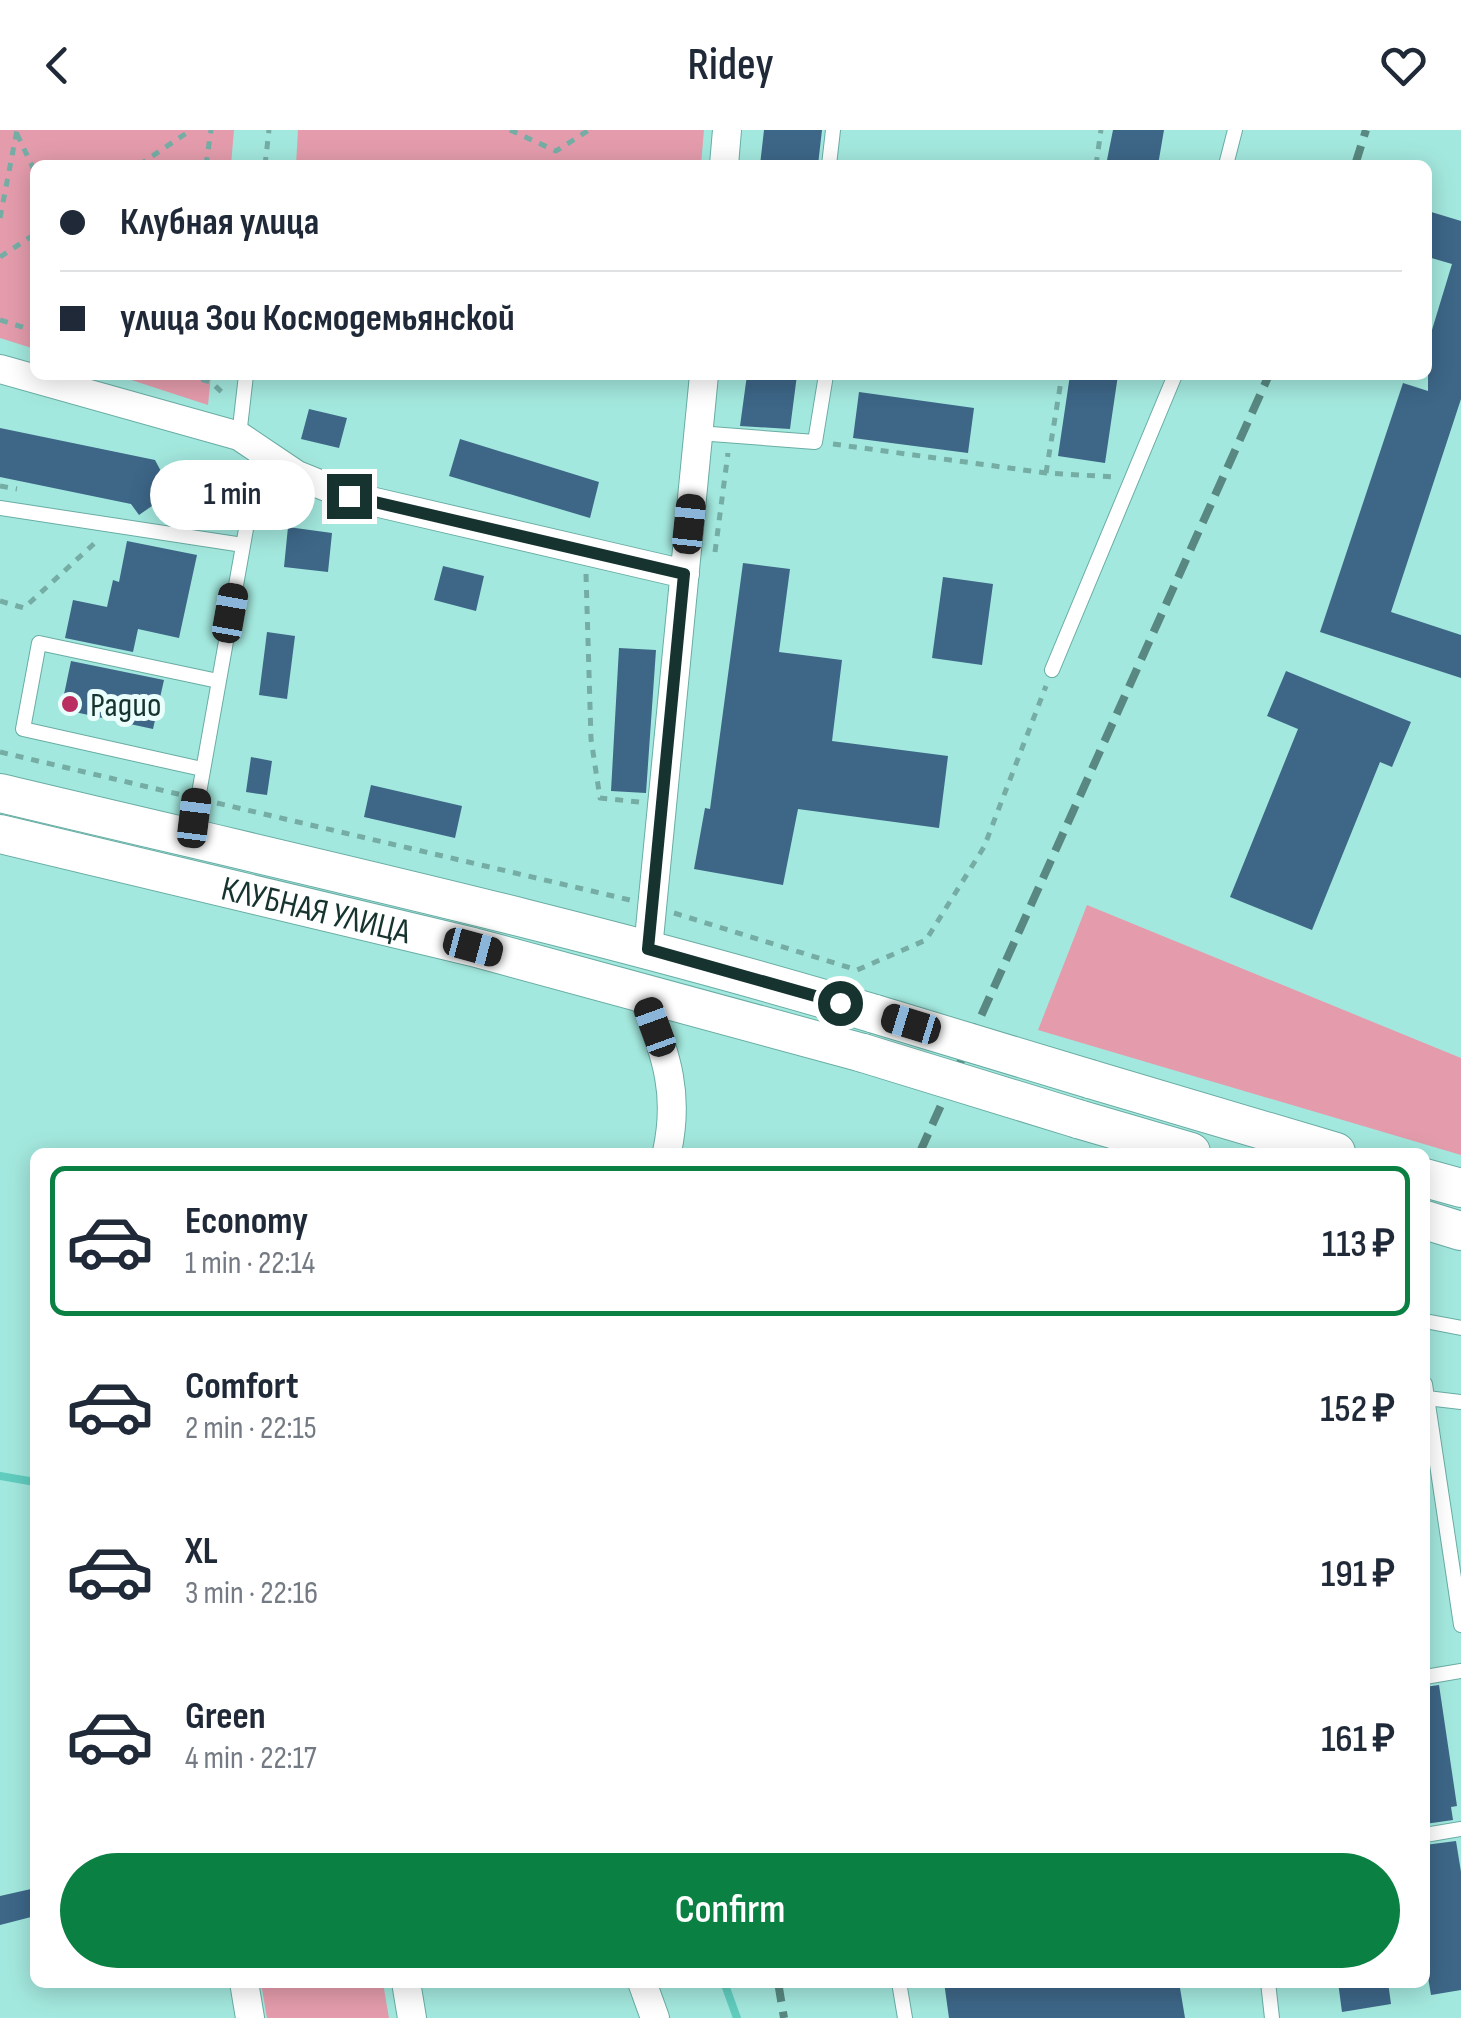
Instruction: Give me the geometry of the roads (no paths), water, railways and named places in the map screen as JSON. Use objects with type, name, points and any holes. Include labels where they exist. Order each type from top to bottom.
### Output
[{"type":"main road","name":"КЛУБНАЯ УЛИЦА","points":[[0,793],[648,949],[1322,1148]]},
{"type":"main road","name":"КЛУБНАЯ УЛИЦА","points":[[0,834],[641,990],[1178,1148]]},
{"type":"main road","points":[[641,990],[648,949]]},
{"type":"main road","points":[[1430,1179],[1461,1188]]},
{"type":"main road","points":[[1430,1222],[1461,1231]]},
{"type":"street","points":[[724,160],[727,130]]},
{"type":"street","points":[[0,368],[30,377]]},
{"type":"street","points":[[42,380],[239,436],[297,475],[349,496],[684,574]]},
{"type":"street","points":[[648,949],[703,380]]},
{"type":"street","points":[[641,990],[670,1070],[675,1104],[668,1148]]},
{"type":"street","points":[[245,1988],[250,2018]]},
{"type":"street","points":[[407,1988],[412,2018]]},
{"type":"street","points":[[644,1988],[655,2018]]},
{"type":"lane","points":[[830,160],[833,130]]},
{"type":"lane","points":[[1227,160],[1235,130]]},
{"type":"lane","points":[[239,436],[245,380]]},
{"type":"lane","points":[[698,433],[815,442],[825,380]]},
{"type":"lane","points":[[1052,670],[1173,380]]},
{"type":"lane","points":[[191,839],[251,501],[277,462]]},
{"type":"lane","points":[[0,508],[242,546]]},
{"type":"lane","points":[[202,769],[22,729],[40,644],[218,681]]},
{"type":"lane","points":[[1430,1322],[1461,1328]]},
{"type":"lane","points":[[1430,1392],[1461,1402]]},
{"type":"lane","points":[[1430,1418],[1461,1625]]},
{"type":"lane","points":[[1430,1498],[1442,1497]]},
{"type":"lane","points":[[1430,1676],[1461,1671]]},
{"type":"lane","points":[[1430,1833],[1461,1829]]},
{"type":"lane","points":[[900,1988],[905,2018]]},
{"type":"lane","points":[[1269,1988],[1272,2018]]},
{"type":"waterway","points":[[0,1476],[30,1481]]},
{"type":"waterway","points":[[726,1988],[737,2018]]},
{"type":"railway","points":[[1357,160],[1366,130]]},
{"type":"railway","points":[[922,1148],[1267,380]]},
{"type":"railway","points":[[779,1988],[784,2018]]},
{"type":"place","name":"Радио","points":[[70,704]]}]
